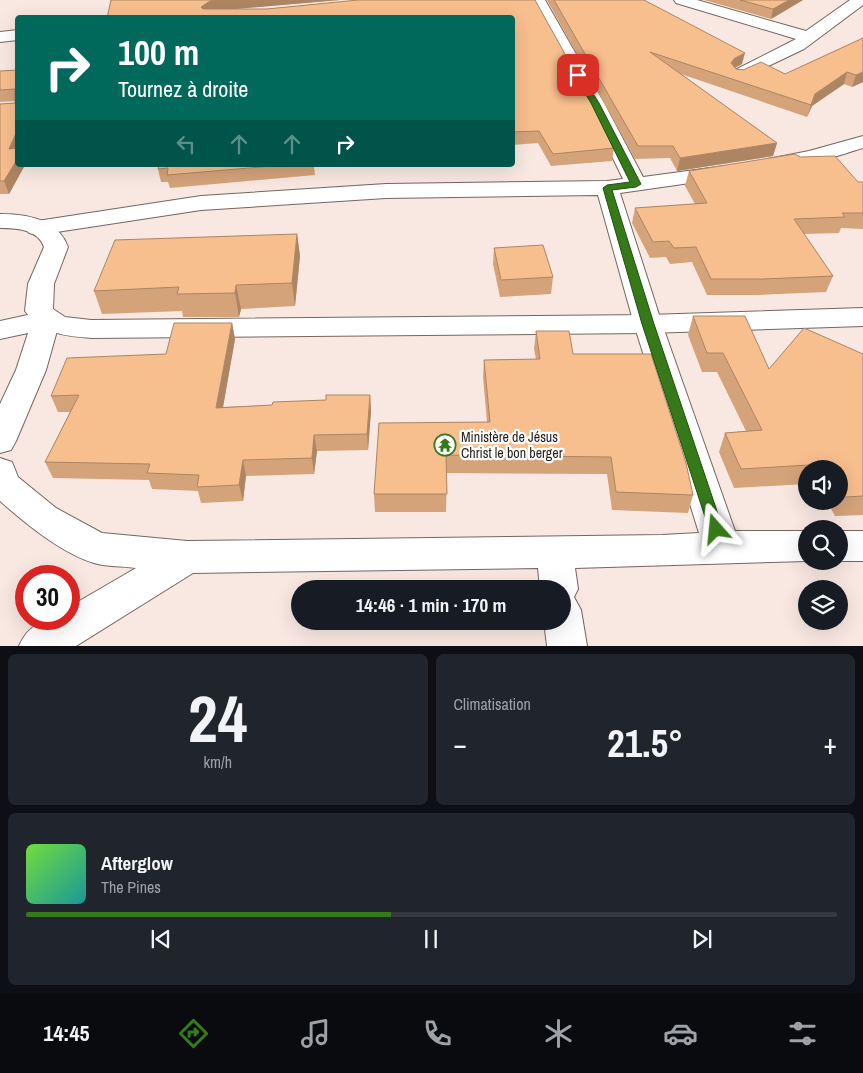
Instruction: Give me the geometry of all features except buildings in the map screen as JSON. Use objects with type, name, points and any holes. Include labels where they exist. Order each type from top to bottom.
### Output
[{"type":"street","points":[[538,0],[595,103],[636,184]]},
{"type":"street","points":[[681,0],[808,37]]},
{"type":"street","points":[[738,74],[798,44],[860,0]]},
{"type":"street","points":[[0,37],[15,35]]},
{"type":"street","points":[[37,228],[201,203],[386,191],[607,188],[752,168],[811,157],[863,142]]},
{"type":"street","points":[[607,188],[648,324],[722,547]]},
{"type":"street","points":[[0,221],[17,221],[37,228],[51,236],[56,247],[41,284],[38,311],[46,320],[62,327],[91,329],[648,324],[863,317]]},
{"type":"street","points":[[0,330],[46,320]]},
{"type":"street","points":[[0,441],[31,370],[46,320]]},
{"type":"street","points":[[0,471],[2,482],[44,518],[96,548],[186,557],[554,552],[798,546]]},
{"type":"street","points":[[848,546],[863,546]]},
{"type":"street","points":[[554,552],[559,580]]},
{"type":"street","points":[[39,646],[186,557]]},
{"type":"street","points":[[565,630],[568,646]]},
{"type":"place","name":"Ministère de Jésus Christ le bon berger","points":[[445,445]]},
{"type":"route","points":[[578,75],[595,103],[636,184],[607,188],[648,324],[716,529]]}]
